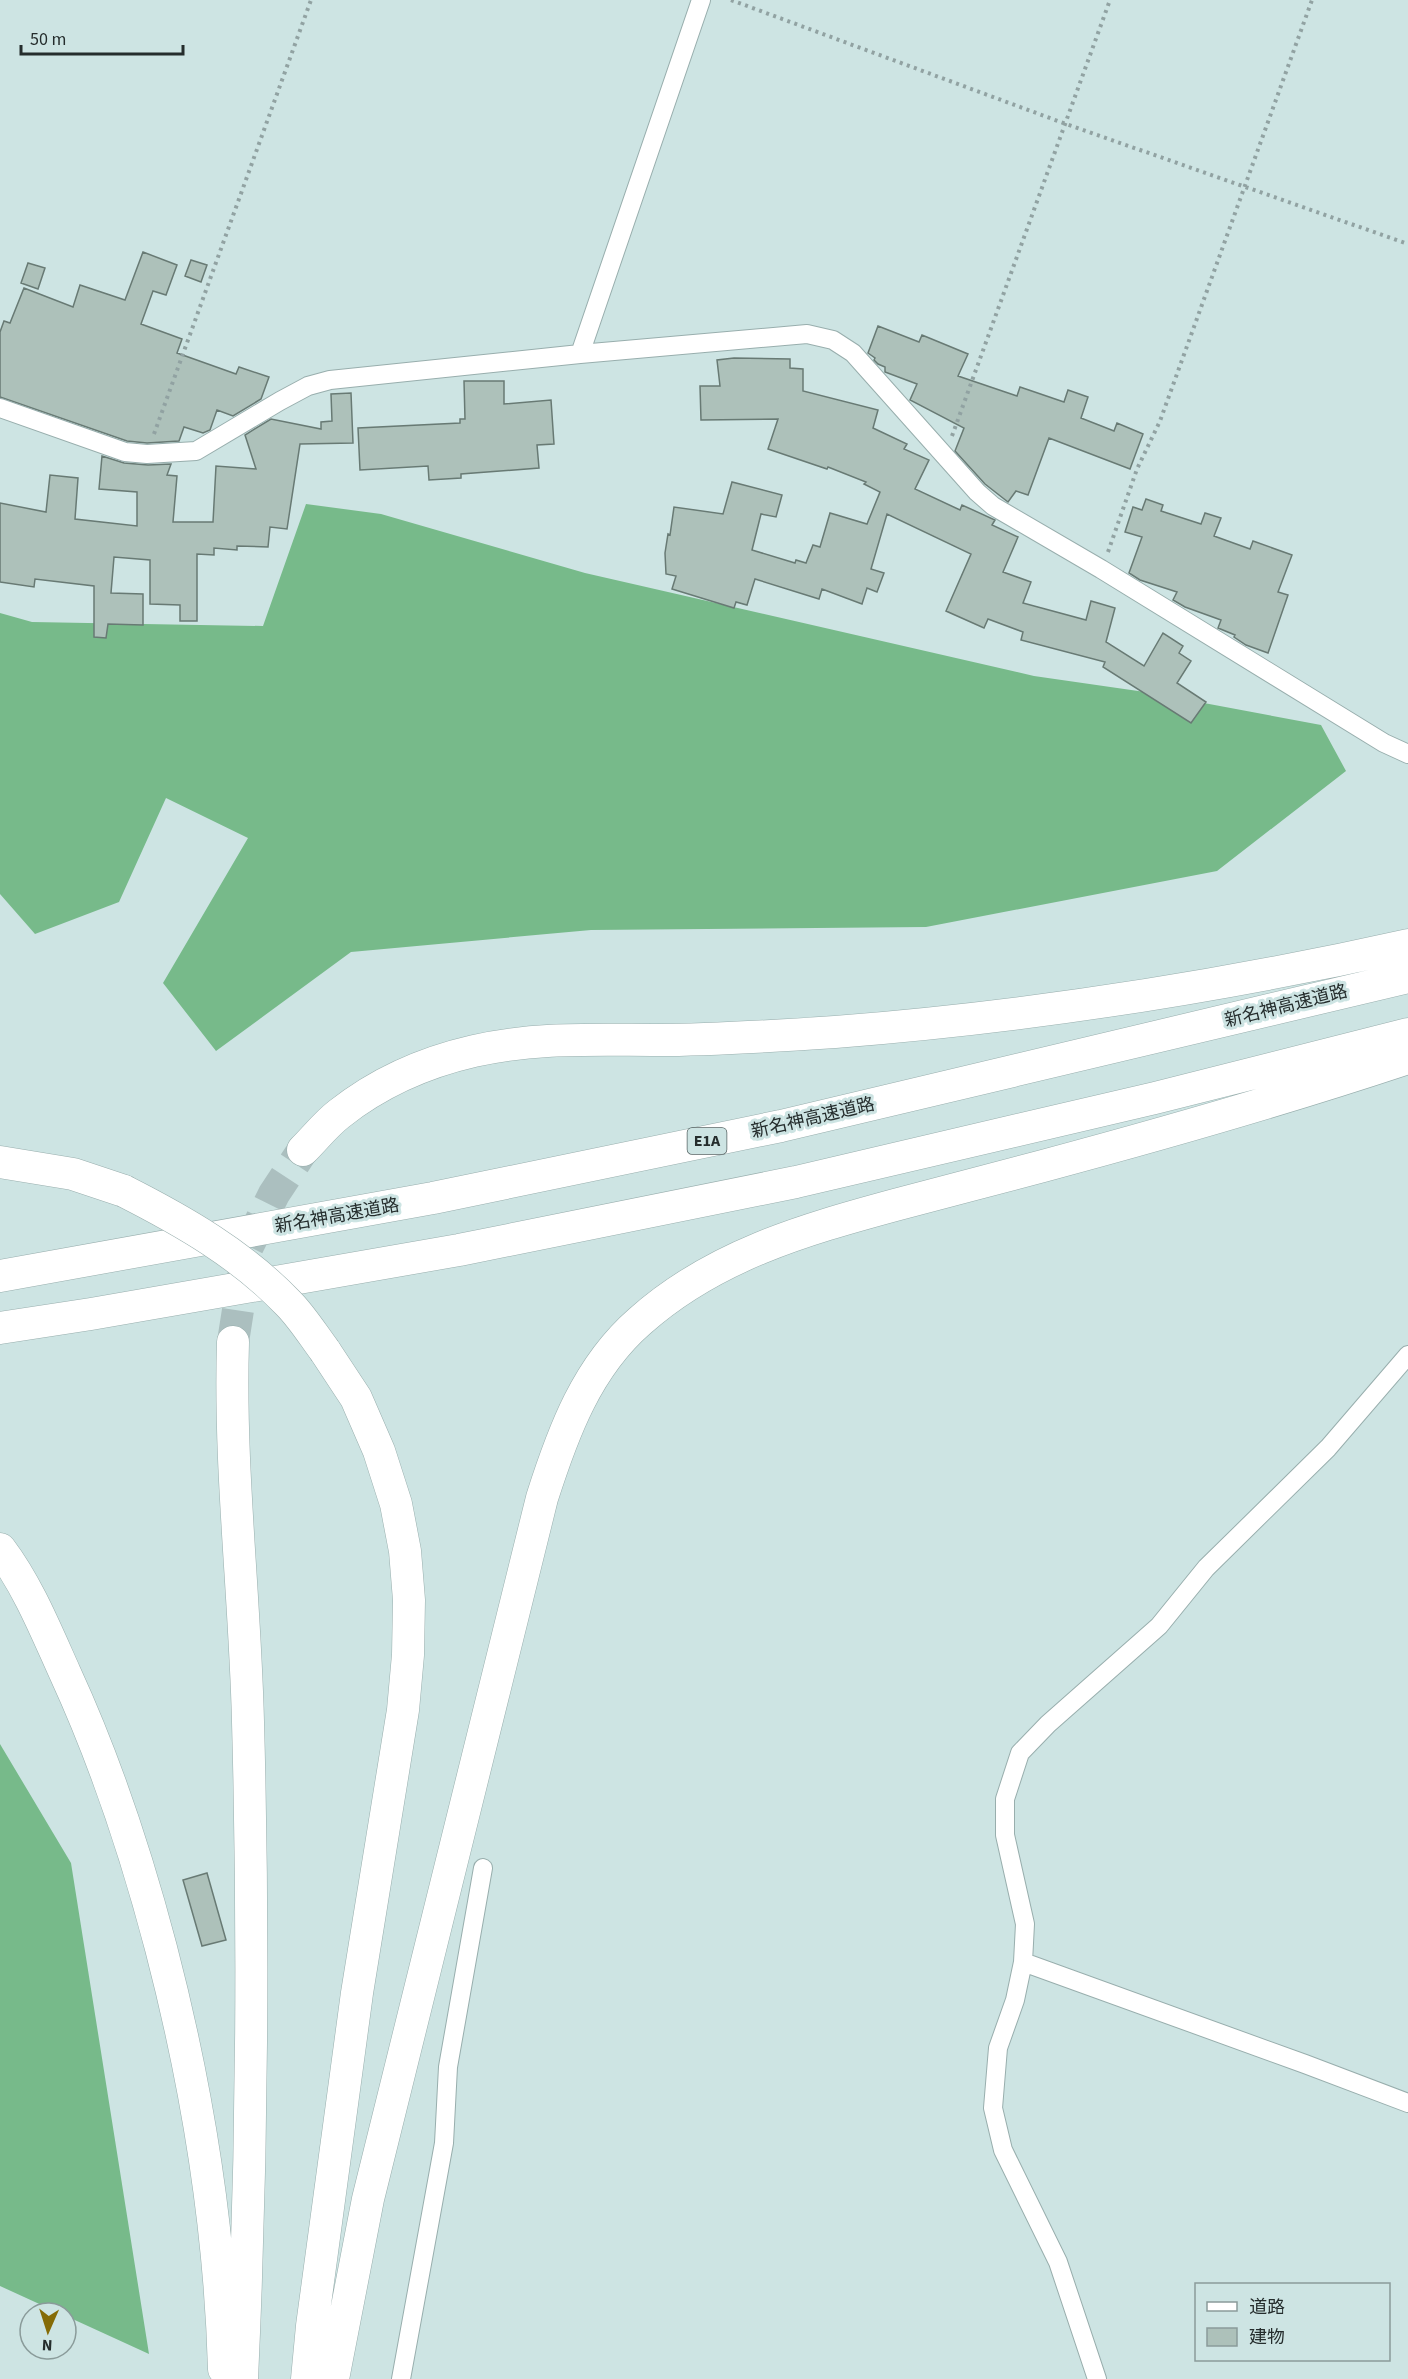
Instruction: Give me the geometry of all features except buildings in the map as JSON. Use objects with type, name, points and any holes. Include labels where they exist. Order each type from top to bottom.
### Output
[{"type":"highway","points":[[303,1150],[338,1114],[379,1086],[427,1065],[474,1051],[526,1042],[743,1037],[835,1032],[943,1021],[1158,992],[1263,975],[1408,945]]},
{"type":"highway","name":"新名神高速道路","points":[[0,1276],[433,1198],[781,1126],[1408,977]]},
{"type":"highway","points":[[0,1328],[447,1252],[795,1182],[1155,1098],[1408,1034]]},
{"type":"highway","points":[[333,2379],[368,2199],[542,1498],[559,1444],[576,1406],[607,1357],[638,1322],[674,1293],[716,1267],[766,1244],[820,1225],[1079,1156],[1317,1089],[1408,1058]]},
{"type":"highway","points":[[0,1162],[73,1174],[124,1191],[202,1234],[256,1274],[289,1304],[326,1351],[356,1398],[379,1451],[396,1504],[405,1551],[409,1600],[408,1655],[403,1710],[357,1993],[312,2326],[307,2379]]},
{"type":"highway","points":[[233,1342],[235,1460],[248,1719],[253,1952],[246,2298],[242,2379]]},
{"type":"highway","points":[[0,1549],[33,1604],[90,1727],[124,1818],[151,1909],[194,2090],[208,2176],[219,2269],[224,2379]]},
{"type":"street","points":[[580,354],[701,0]]},
{"type":"street","points":[[0,408],[125,452],[147,454],[196,451],[308,386],[330,380],[580,354],[807,334],[833,340],[853,353],[993,507],[1101,569],[1384,743],[1408,754]]},
{"type":"street","points":[[1097,2379],[1058,2262],[1003,2150],[993,2108],[998,2048],[1015,2000],[1023,1962],[1025,1924],[1005,1835],[1005,1799],[1020,1753],[1048,1724],[1159,1626],[1206,1568],[1328,1448],[1408,1355]]},
{"type":"street","points":[[401,2379],[444,2143],[448,2067],[483,1868]]},
{"type":"street","points":[[1023,1962],[1408,2103]]},
{"type":"path","points":[[147,454],[310,0]]},
{"type":"path","points":[[731,0],[1066,124],[1408,244]]},
{"type":"path","points":[[945,455],[1110,0]]},
{"type":"path","points":[[1101,569],[1137,469],[1160,420],[1312,0]]},
{"type":"green space","points":[[306,504],[381,514],[585,573],[1034,676],[1145,692],[1321,725],[1346,771],[1217,871],[926,927],[591,930],[351,952],[216,1051],[163,983],[248,838],[166,798],[119,902],[35,934],[0,894],[0,613],[32,622],[263,626]]},
{"type":"green space","points":[[0,1744],[71,1863],[149,2354],[78,2321],[78,2301],[33,2301],[0,2286]]},
{"type":"tunnel","points":[[233,1342],[248,1246],[274,1194],[303,1150]]}]
